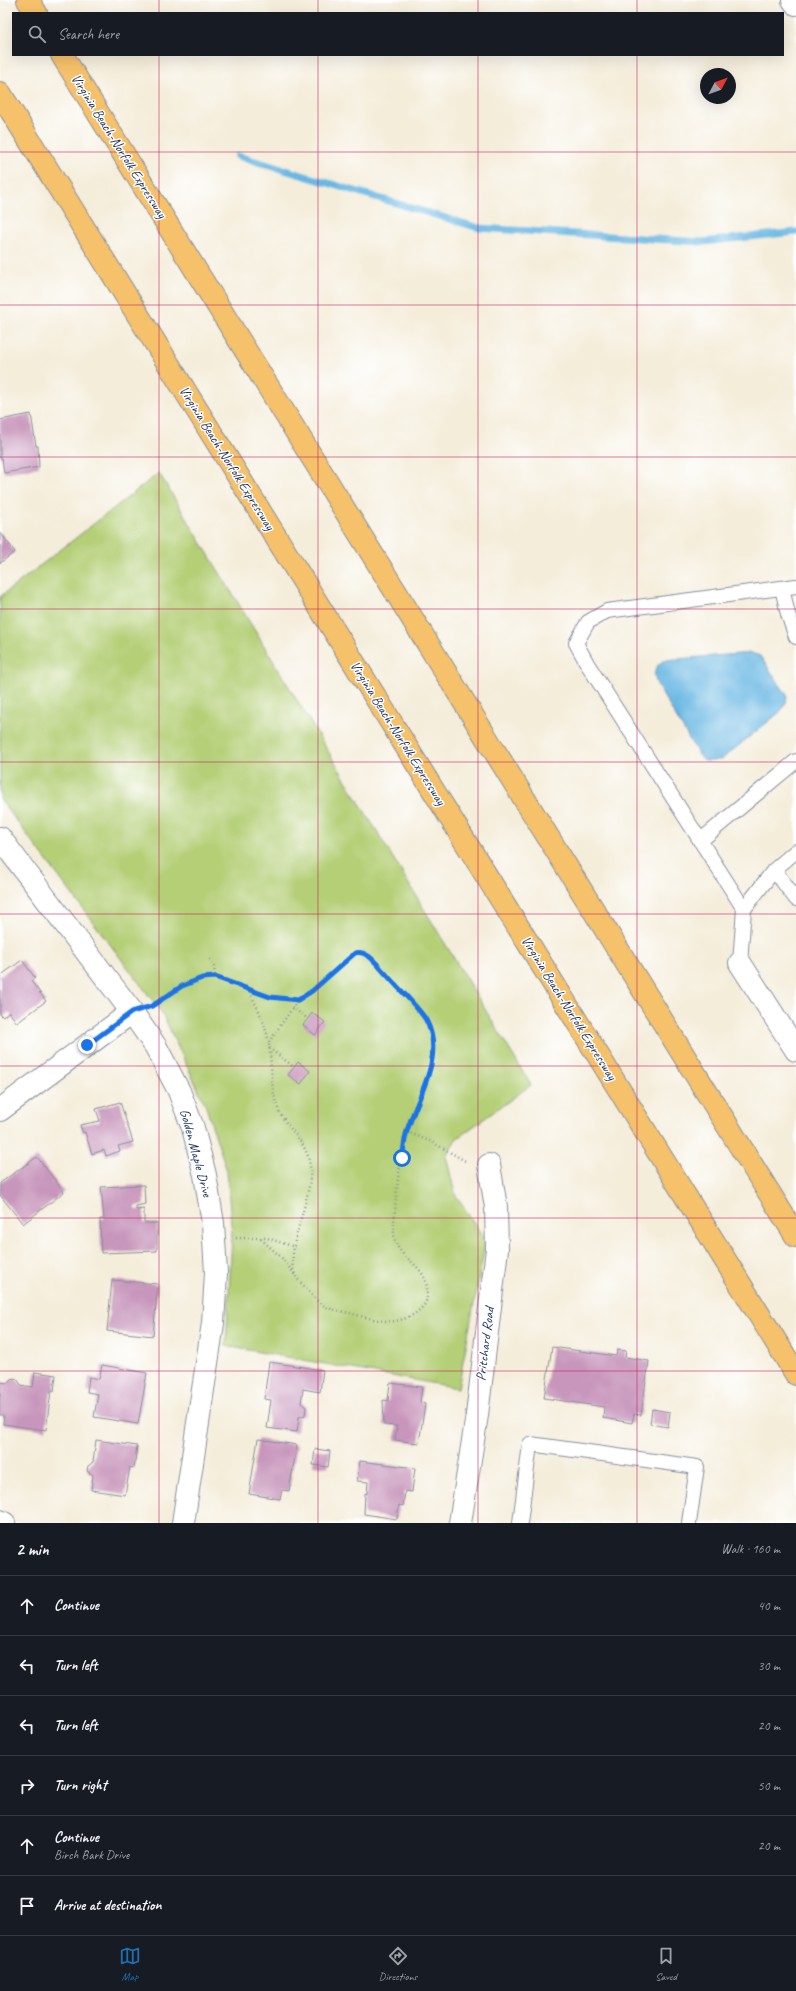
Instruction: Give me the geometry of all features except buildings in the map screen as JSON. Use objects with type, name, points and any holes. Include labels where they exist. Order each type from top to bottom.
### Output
[{"type":"highway","points":[[28,0],[35,12]]},
{"type":"highway","name":"Virginia Beach-Norfolk Expressway","points":[[63,56],[796,1236]]},
{"type":"highway","name":"Virginia Beach-Norfolk Expressway","points":[[0,93],[796,1374]]},
{"type":"street","points":[[793,0],[796,4]]},
{"type":"street","name":"Golden Maple Drive","points":[[0,838],[132,1012],[160,1053],[179,1091],[193,1128],[205,1175],[214,1238],[216,1273],[213,1323],[183,1523]]},
{"type":"street","points":[[740,963],[794,1048]]},
{"type":"street","points":[[0,1110],[132,1012]]},
{"type":"street","name":"Pritchard Road","points":[[460,1523],[477,1415],[497,1249],[496,1207],[489,1165]]},
{"type":"street","points":[[0,1521],[4,1523]]},
{"type":"lane","points":[[744,909],[588,665],[576,643],[588,622],[607,611],[789,587],[788,614],[796,637]]},
{"type":"lane","points":[[700,841],[796,761]]},
{"type":"lane","points":[[740,963],[744,909],[774,870],[796,851]]},
{"type":"lane","points":[[774,870],[796,899]]},
{"type":"lane","points":[[520,1523],[530,1444],[697,1468],[689,1523]]},
{"type":"path","points":[[261,1238],[281,1257],[295,1276],[320,1304],[330,1309],[392,1322],[408,1318],[427,1301],[427,1284],[421,1271],[399,1250],[394,1238],[397,1187],[407,1132],[428,1078],[432,1056],[431,1036],[426,1020],[374,961],[363,953],[359,952],[355,953],[312,991],[298,1000],[268,1043]]},
{"type":"path","points":[[210,959],[214,967],[215,977]]},
{"type":"path","points":[[132,1012],[152,1006],[182,986],[202,978],[215,977],[249,991],[270,997],[298,1000]]},
{"type":"path","points":[[249,991],[257,1006],[267,1035],[272,1087],[278,1107],[287,1124],[305,1145],[310,1166],[310,1185],[292,1261],[295,1276]]},
{"type":"path","points":[[292,1008],[308,1019]]},
{"type":"path","points":[[268,1048],[294,1067]]},
{"type":"path","points":[[407,1132],[432,1142],[461,1160],[472,1164],[489,1165]]},
{"type":"path","points":[[214,1238],[261,1238],[280,1241],[295,1247]]},
{"type":"green space","points":[[159,473],[531,1085],[456,1139],[446,1156],[455,1194],[486,1241],[458,1388],[226,1346],[232,1237],[227,1171],[205,1104],[162,1013],[0,799],[0,597]]},
{"type":"water","points":[[751,653],[760,656],[787,695],[786,703],[780,712],[722,759],[704,761],[658,687],[655,678],[657,666],[664,660]]},
{"type":"waterway","points":[[238,156],[479,228],[702,242],[796,232]]},
{"type":"route","points":[[87,1045],[132,1012],[152,1006],[182,986],[202,978],[215,977],[249,991],[270,997],[298,1000],[312,991],[355,953],[363,953],[374,961],[426,1020],[431,1036],[432,1056],[428,1078],[407,1132],[402,1158]]}]
